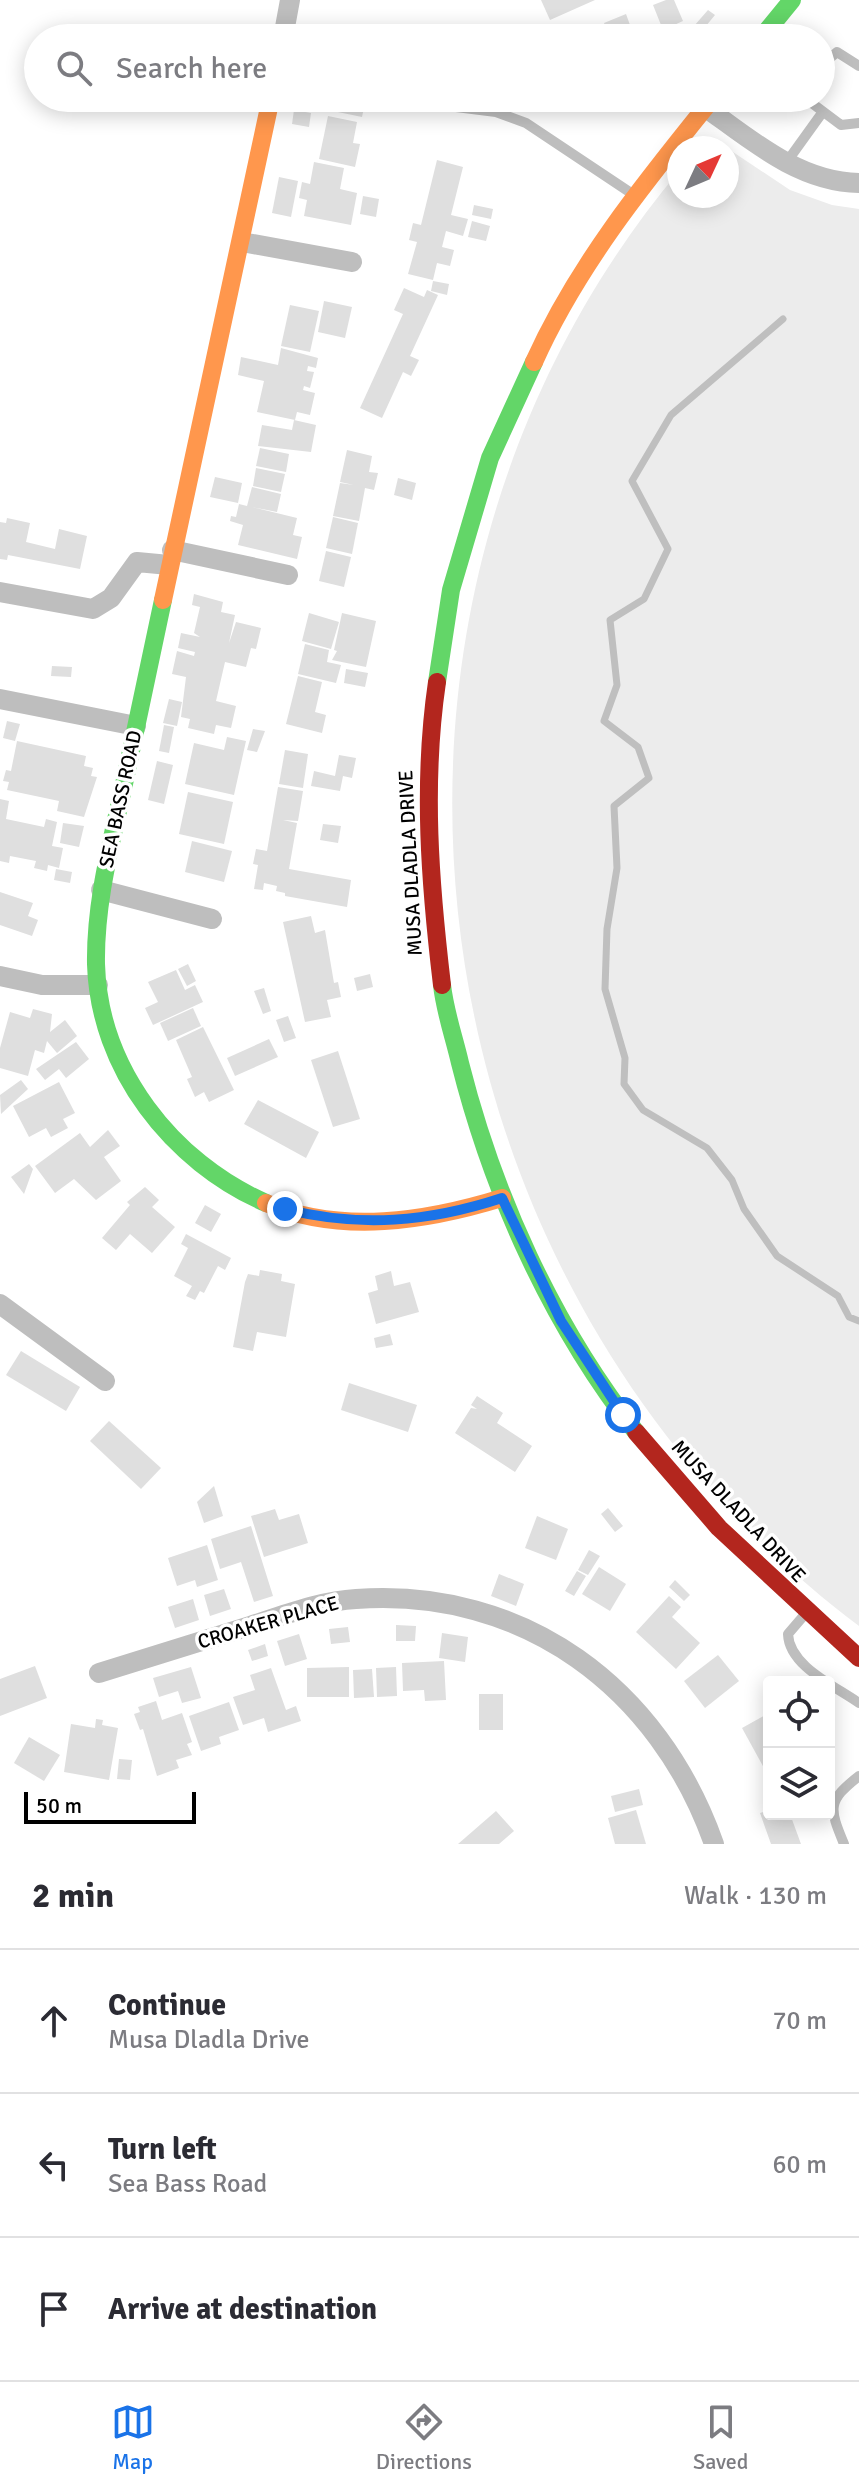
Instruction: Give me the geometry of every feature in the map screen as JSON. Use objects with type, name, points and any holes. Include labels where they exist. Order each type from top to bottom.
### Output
[{"type":"street","points":[[286,24],[290,0]]},
{"type":"street","points":[[772,24],[792,0]]},
{"type":"street","name":"SEA BASS ROAD","points":[[268,112],[101,890],[98,985],[118,1057],[143,1104],[188,1155],[254,1197],[320,1218],[364,1222],[405,1221],[463,1211],[502,1198]]},
{"type":"street","name":"MUSA DLADLA DRIVE","points":[[702,112],[603,239],[549,327],[502,427],[460,548],[433,687],[426,762],[431,920],[445,1011],[463,1085],[502,1198],[561,1321],[623,1415],[667,1470],[806,1613],[859,1658]]},
{"type":"street","points":[[721,112],[786,163],[839,182],[859,183]]},
{"type":"street","points":[[242,242],[352,262]]},
{"type":"street","points":[[0,592],[93,609],[111,598],[137,562],[171,558],[288,575]]},
{"type":"street","points":[[0,699],[136,726]]},
{"type":"street","points":[[101,890],[212,919]]},
{"type":"street","points":[[0,976],[42,985],[98,985]]},
{"type":"street","points":[[0,1304],[105,1381]]},
{"type":"street","name":"CROAKER PLACE","points":[[99,1673],[315,1605],[354,1599],[423,1600],[484,1611],[515,1622],[549,1640],[590,1666],[622,1695],[656,1731],[681,1768],[714,1844]]},
{"type":"lane","points":[[835,53],[839,52],[859,66]]},
{"type":"lane","points":[[496,112],[526,123],[636,197]]},
{"type":"lane","points":[[786,163],[822,113],[841,125],[859,123]]},
{"type":"lane","points":[[806,1613],[788,1634],[789,1645],[796,1658],[859,1703]]},
{"type":"lane","points":[[844,1844],[832,1815],[833,1803],[839,1791],[859,1776]]},
{"type":"shaded area","points":[[739,156],[790,190],[832,205],[859,209],[859,1626],[706,1484],[588,1317],[506,1132],[461,936],[455,735],[488,536],[562,346],[667,189],[667,208],[739,208]]},
{"type":"building","points":[[541,0],[595,0],[550,20]]},
{"type":"building","points":[[674,0],[683,21],[661,24],[653,5]]},
{"type":"building","points":[[708,10],[715,15],[708,24],[696,24]]},
{"type":"building","points":[[626,14],[630,24],[604,24]]},
{"type":"building","points":[[294,112],[311,113],[309,127],[292,124]]},
{"type":"building","points":[[338,112],[363,112],[362,117]]},
{"type":"building","points":[[328,116],[357,122],[353,143],[360,144],[355,167],[319,159]]},
{"type":"building","points":[[437,160],[463,167],[451,215],[468,219],[463,236],[446,231],[442,247],[454,250],[450,266],[437,263],[433,280],[408,274],[417,242],[409,240],[413,223],[421,225]]},
{"type":"building","points":[[314,162],[344,168],[340,189],[357,193],[351,225],[304,216],[307,200],[299,198],[302,182],[310,184]]},
{"type":"building","points":[[279,177],[298,181],[291,217],[272,213]]},
{"type":"building","points":[[363,196],[379,199],[376,217],[360,214]]},
{"type":"building","points":[[474,205],[493,209],[491,219],[472,215]]},
{"type":"building","points":[[472,221],[490,226],[486,241],[468,237]]},
{"type":"building","points":[[433,281],[449,284],[447,295],[431,291]]},
{"type":"building","points":[[404,288],[424,297],[427,290],[438,295],[410,356],[419,360],[411,376],[403,372],[382,418],[360,408],[403,314],[394,310]]},
{"type":"building","points":[[324,301],[352,307],[345,338],[318,332]]},
{"type":"building","points":[[290,305],[319,311],[310,352],[281,346]]},
{"type":"building","points":[[281,348],[318,358],[316,368],[308,366],[307,371],[314,372],[310,388],[304,386],[303,390],[315,393],[310,415],[297,412],[295,420],[257,412],[264,381],[238,375],[241,357],[278,365]]},
{"type":"building","points":[[294,420],[316,425],[311,452],[258,446],[262,425],[292,430]]},
{"type":"building","points":[[260,448],[289,454],[286,472],[256,466]]},
{"type":"building","points":[[347,450],[372,456],[369,472],[378,473],[374,490],[365,488],[359,521],[333,516],[340,483],[354,485],[340,482]]},
{"type":"building","points":[[256,468],[285,474],[281,492],[253,486]]},
{"type":"building","points":[[215,477],[242,483],[238,503],[210,497]]},
{"type":"building","points":[[398,478],[416,483],[412,500],[394,495]]},
{"type":"building","points":[[252,487],[281,494],[277,512],[252,507],[297,518],[293,535],[302,537],[297,559],[238,545],[243,525],[230,521],[231,516],[236,517],[239,504],[247,506]]},
{"type":"building","points":[[333,517],[358,523],[352,554],[326,548]]},
{"type":"building","points":[[7,518],[30,523],[26,542],[55,549],[59,529],[87,536],[80,569],[8,555],[7,560],[0,559],[0,522],[6,523]]},
{"type":"building","points":[[326,551],[351,557],[344,587],[319,581]]},
{"type":"building","points":[[194,594],[223,602],[221,612],[235,615],[229,643],[236,622],[261,628],[256,649],[251,648],[246,667],[225,662],[216,701],[236,706],[231,728],[216,725],[214,734],[188,728],[190,719],[181,717],[186,677],[172,674],[177,651],[194,656],[195,652],[178,648],[181,633],[200,637],[194,633],[200,607],[192,605]]},
{"type":"building","points":[[309,613],[339,622],[331,649],[302,641]]},
{"type":"building","points":[[342,613],[376,621],[366,667],[332,660],[337,651],[334,650]]},
{"type":"building","points":[[305,644],[329,650],[327,662],[341,665],[336,683],[298,674]]},
{"type":"building","points":[[52,666],[72,667],[71,677],[51,676]]},
{"type":"building","points":[[346,669],[368,673],[365,687],[344,683]]},
{"type":"building","points":[[298,676],[322,682],[315,712],[326,715],[322,733],[286,724]]},
{"type":"building","points":[[169,699],[182,702],[177,726],[163,723]]},
{"type":"building","points":[[7,721],[20,724],[15,741],[3,738]]},
{"type":"building","points":[[164,725],[174,727],[169,753],[159,751]]},
{"type":"building","points":[[253,729],[265,731],[257,752],[247,750]]},
{"type":"building","points":[[227,737],[246,741],[234,795],[185,784],[194,743],[224,750]]},
{"type":"building","points":[[17,741],[86,756],[84,766],[93,768],[91,776],[97,777],[84,817],[57,811],[59,801],[7,790],[9,782],[3,781],[6,770],[11,771]]},
{"type":"building","points":[[285,750],[308,754],[303,788],[279,784]]},
{"type":"building","points":[[339,755],[356,758],[352,778],[343,776],[340,791],[311,786],[314,771],[335,776]]},
{"type":"building","points":[[157,761],[173,765],[164,804],[148,800]]},
{"type":"building","points":[[278,787],[303,791],[298,821],[283,820],[297,823],[289,869],[351,880],[347,907],[285,896],[285,893],[276,891],[277,886],[264,883],[263,890],[254,889],[258,865],[253,864],[256,849],[267,851]]},
{"type":"building","points":[[188,792],[233,802],[224,844],[179,834]]},
{"type":"building","points":[[0,799],[9,801],[6,819],[44,827],[46,819],[57,822],[52,846],[63,848],[59,868],[48,865],[47,871],[34,868],[36,861],[10,856],[9,863],[0,861]]},
{"type":"building","points":[[63,823],[84,826],[79,847],[60,843]]},
{"type":"building","points":[[323,824],[341,826],[338,843],[320,840]]},
{"type":"building","points":[[192,841],[232,851],[224,882],[185,872]]},
{"type":"building","points":[[56,869],[72,872],[70,883],[54,880]]},
{"type":"building","points":[[0,892],[33,903],[28,916],[38,920],[32,936],[0,925]]},
{"type":"building","points":[[311,916],[315,933],[325,930],[334,983],[338,982],[341,997],[327,1000],[331,1017],[305,1022],[283,922]]},
{"type":"building","points":[[188,964],[196,981],[187,986],[178,969]]},
{"type":"building","points":[[176,970],[185,990],[195,985],[203,1002],[153,1025],[145,1008],[158,1002],[148,982]]},
{"type":"building","points":[[370,974],[373,987],[357,991],[354,978]]},
{"type":"building","points":[[264,988],[271,1011],[263,1014],[254,991]]},
{"type":"building","points":[[193,1008],[201,1026],[168,1041],[160,1023]]},
{"type":"building","points":[[33,1009],[52,1014],[50,1032],[65,1020],[77,1036],[57,1053],[47,1041],[44,1053],[35,1050],[28,1076],[0,1068],[0,1048],[10,1012],[30,1018]]},
{"type":"building","points":[[288,1016],[296,1038],[284,1042],[276,1020]]},
{"type":"building","points":[[203,1027],[234,1090],[209,1102],[204,1092],[195,1097],[187,1079],[192,1077],[176,1040]]},
{"type":"building","points":[[269,1039],[278,1057],[235,1076],[227,1058]]},
{"type":"building","points":[[76,1042],[89,1059],[66,1078],[59,1069],[45,1080],[36,1069]]},
{"type":"building","points":[[338,1051],[360,1119],[333,1127],[311,1060]]},
{"type":"building","points":[[21,1080],[28,1089],[1,1114],[0,1095]]},
{"type":"building","points":[[59,1082],[75,1113],[63,1119],[68,1128],[51,1137],[46,1128],[29,1137],[13,1106]]},
{"type":"building","points":[[258,1100],[319,1132],[306,1158],[244,1124]]},
{"type":"building","points":[[108,1130],[120,1146],[104,1157],[121,1181],[96,1200],[74,1179],[55,1193],[35,1166],[80,1133],[90,1147]]},
{"type":"building","points":[[29,1164],[33,1169],[24,1194],[11,1177]]},
{"type":"building","points":[[145,1187],[159,1200],[152,1207],[175,1227],[152,1253],[130,1234],[116,1250],[102,1238],[130,1205],[127,1202]]},
{"type":"building","points":[[205,1205],[221,1214],[211,1232],[195,1223]]},
{"type":"building","points":[[186,1234],[231,1258],[225,1270],[218,1266],[204,1293],[200,1291],[195,1300],[186,1296],[192,1286],[174,1276],[188,1248],[181,1244]]},
{"type":"building","points":[[260,1270],[282,1274],[281,1281],[295,1284],[286,1337],[257,1332],[253,1351],[233,1347],[245,1282],[248,1274],[259,1276]]},
{"type":"building","points":[[391,1271],[394,1286],[410,1282],[419,1312],[376,1324],[368,1293],[378,1290],[375,1276]]},
{"type":"building","points":[[390,1334],[393,1345],[376,1348],[374,1338]]},
{"type":"building","points":[[21,1351],[80,1387],[66,1411],[6,1375]]},
{"type":"building","points":[[349,1383],[417,1405],[408,1432],[341,1410]]},
{"type":"building","points":[[477,1396],[503,1413],[497,1423],[532,1446],[515,1472],[455,1433],[471,1408],[477,1409],[471,1405]]},
{"type":"building","points":[[109,1421],[161,1468],[141,1489],[90,1441]]},
{"type":"building","points":[[214,1486],[223,1516],[204,1523],[197,1502]]},
{"type":"building","points":[[608,1508],[623,1526],[615,1532],[601,1514]]},
{"type":"building","points":[[275,1509],[279,1520],[299,1514],[308,1543],[264,1557],[251,1516]]},
{"type":"building","points":[[537,1516],[568,1529],[556,1560],[525,1548]]},
{"type":"building","points":[[251,1526],[273,1596],[254,1602],[241,1562],[220,1569],[211,1539]]},
{"type":"building","points":[[207,1545],[218,1580],[197,1587],[195,1580],[177,1586],[168,1558]]},
{"type":"building","points":[[589,1550],[600,1556],[588,1575],[578,1570]]},
{"type":"building","points":[[599,1567],[626,1584],[610,1611],[582,1594]]},
{"type":"building","points":[[577,1571],[586,1576],[574,1596],[565,1591]]},
{"type":"building","points":[[499,1574],[524,1584],[516,1606],[491,1596]]},
{"type":"building","points":[[675,1580],[690,1595],[684,1601],[669,1587]]},
{"type":"building","points":[[224,1589],[231,1609],[210,1616],[204,1595]]},
{"type":"building","points":[[669,1596],[681,1607],[672,1617],[700,1643],[676,1669],[636,1632]]},
{"type":"building","points":[[193,1599],[199,1620],[175,1628],[168,1607]]},
{"type":"building","points":[[396,1625],[416,1626],[415,1641],[396,1641]]},
{"type":"building","points":[[348,1627],[350,1642],[331,1644],[329,1629]]},
{"type":"building","points":[[442,1633],[468,1637],[465,1662],[439,1658]]},
{"type":"building","points":[[299,1634],[307,1659],[285,1666],[277,1641]]},
{"type":"building","points":[[265,1644],[268,1656],[252,1661],[248,1650]]},
{"type":"building","points":[[718,1655],[739,1681],[705,1708],[684,1681]]},
{"type":"building","points":[[444,1661],[446,1700],[425,1701],[424,1690],[403,1691],[402,1663]]},
{"type":"building","points":[[35,1666],[47,1698],[0,1716],[0,1679]]},
{"type":"building","points":[[191,1667],[201,1698],[182,1703],[178,1691],[159,1697],[153,1678]]},
{"type":"building","points":[[349,1667],[349,1697],[307,1697],[307,1668]]},
{"type":"building","points":[[396,1667],[397,1696],[377,1697],[376,1668]]},
{"type":"building","points":[[271,1668],[286,1710],[296,1706],[301,1721],[268,1732],[264,1718],[243,1725],[233,1697],[255,1690],[250,1675]]},
{"type":"building","points":[[372,1669],[374,1697],[354,1698],[353,1670]]},
{"type":"building","points":[[479,1694],[503,1694],[503,1730],[479,1730]]},
{"type":"building","points":[[156,1701],[162,1720],[182,1713],[192,1742],[187,1744],[192,1755],[176,1760],[179,1768],[157,1776],[143,1729],[140,1730],[134,1714],[140,1712],[138,1707]]},
{"type":"building","points":[[229,1702],[239,1730],[219,1737],[221,1744],[201,1751],[189,1716]]},
{"type":"building","points":[[763,1716],[763,1766],[742,1728]]},
{"type":"building","points":[[96,1719],[103,1720],[102,1725],[118,1728],[109,1780],[64,1772],[71,1724],[95,1728]]},
{"type":"building","points":[[29,1737],[60,1755],[44,1781],[14,1763]]},
{"type":"building","points":[[119,1759],[132,1760],[130,1780],[117,1779]]},
{"type":"building","points":[[639,1789],[643,1805],[615,1812],[611,1796]]},
{"type":"building","points":[[636,1810],[646,1844],[615,1844],[608,1818]]},
{"type":"building","points":[[496,1811],[514,1831],[499,1844],[458,1844]]},
{"type":"building","points":[[763,1812],[763,1820],[792,1820],[801,1844],[771,1844],[760,1813]]},
{"type":"waterway","points":[[783,319],[671,415],[632,481],[668,549],[644,599],[610,620],[617,685],[604,721],[638,747],[649,778],[614,806],[617,868],[607,929],[605,989],[625,1058],[624,1084],[643,1110],[707,1148],[732,1180],[744,1209],[777,1256],[838,1296],[849,1317],[859,1321]]},
{"type":"traffic: fast","points":[[772,24],[792,0]]},
{"type":"traffic: fast","points":[[437,682],[451,590],[490,458],[534,362]]},
{"type":"traffic: fast","points":[[163,600],[101,896],[96,941],[100,1003],[126,1075],[147,1108],[200,1163],[266,1203]]},
{"type":"traffic: fast","points":[[442,985],[447,1015],[474,1112],[508,1209],[552,1303],[578,1348],[636,1432]]},
{"type":"traffic: slow","points":[[163,600],[268,112]]},
{"type":"traffic: slow","points":[[534,362],[592,257],[702,112]]},
{"type":"traffic: slow","points":[[266,1203],[295,1213],[354,1222],[414,1218],[502,1198]]},
{"type":"traffic: jam","points":[[437,682],[432,720],[429,834],[442,985]]},
{"type":"traffic: jam","points":[[636,1432],[719,1528],[859,1658]]},
{"type":"route","points":[[285,1209],[320,1218],[364,1222],[405,1221],[463,1211],[502,1198],[561,1321],[623,1415]]}]
